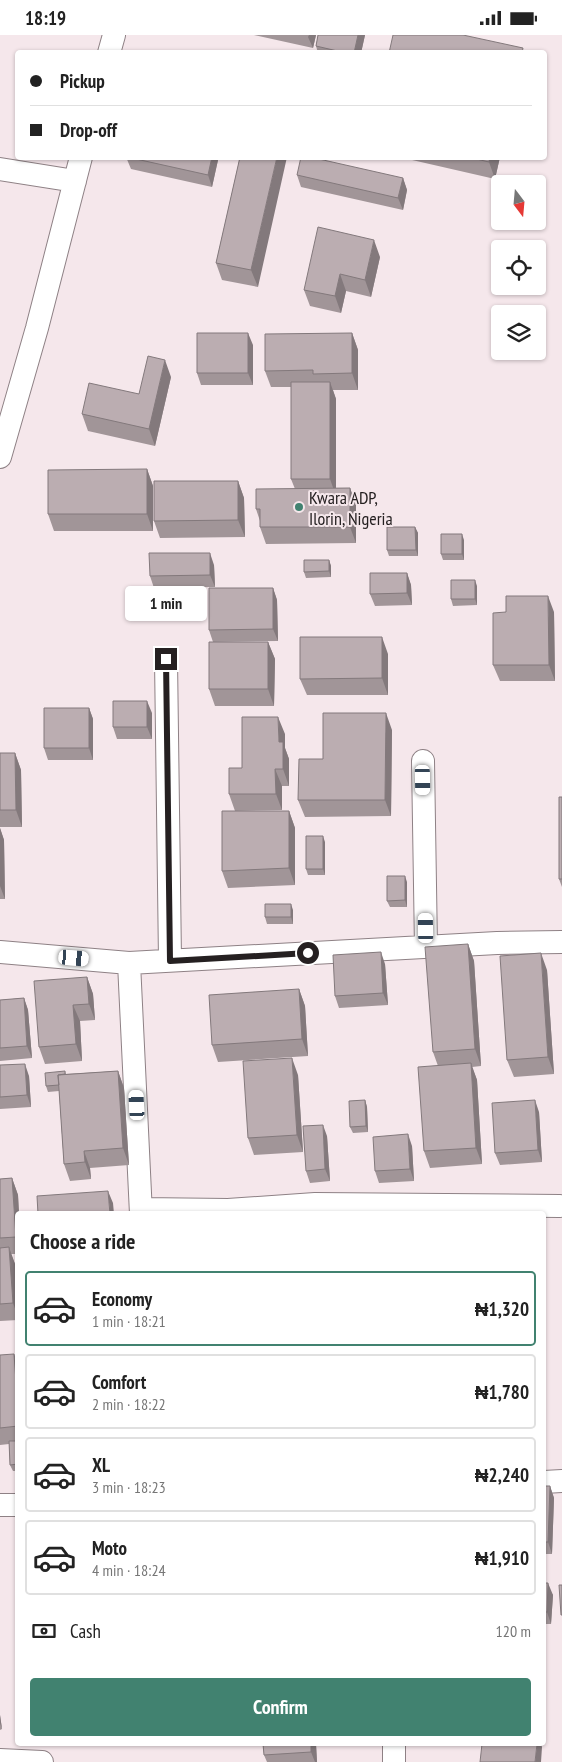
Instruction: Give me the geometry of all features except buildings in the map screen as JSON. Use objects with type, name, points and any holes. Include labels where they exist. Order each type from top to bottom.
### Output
[{"type":"street","points":[[110,50],[114,35]]},
{"type":"street","points":[[0,457],[37,328],[80,160]]},
{"type":"street","points":[[0,169],[75,181]]},
{"type":"street","points":[[166,659],[170,961]]},
{"type":"street","points":[[423,761],[426,947]]},
{"type":"street","points":[[0,952],[129,963],[426,947],[562,942]]},
{"type":"street","points":[[129,963],[141,1211],[228,1210],[315,1204],[560,1206]]},
{"type":"street","points":[[546,1482],[562,1481]]},
{"type":"street","points":[[0,1505],[15,1505]]},
{"type":"street","points":[[394,1746],[394,1762]]},
{"type":"street","points":[[0,1760],[42,1762]]},
{"type":"place","name":"Kwara ADP, Ilorin, Nigeria","points":[[299,507]]},
{"type":"route","points":[[166,659],[170,961],[308,953]]}]
